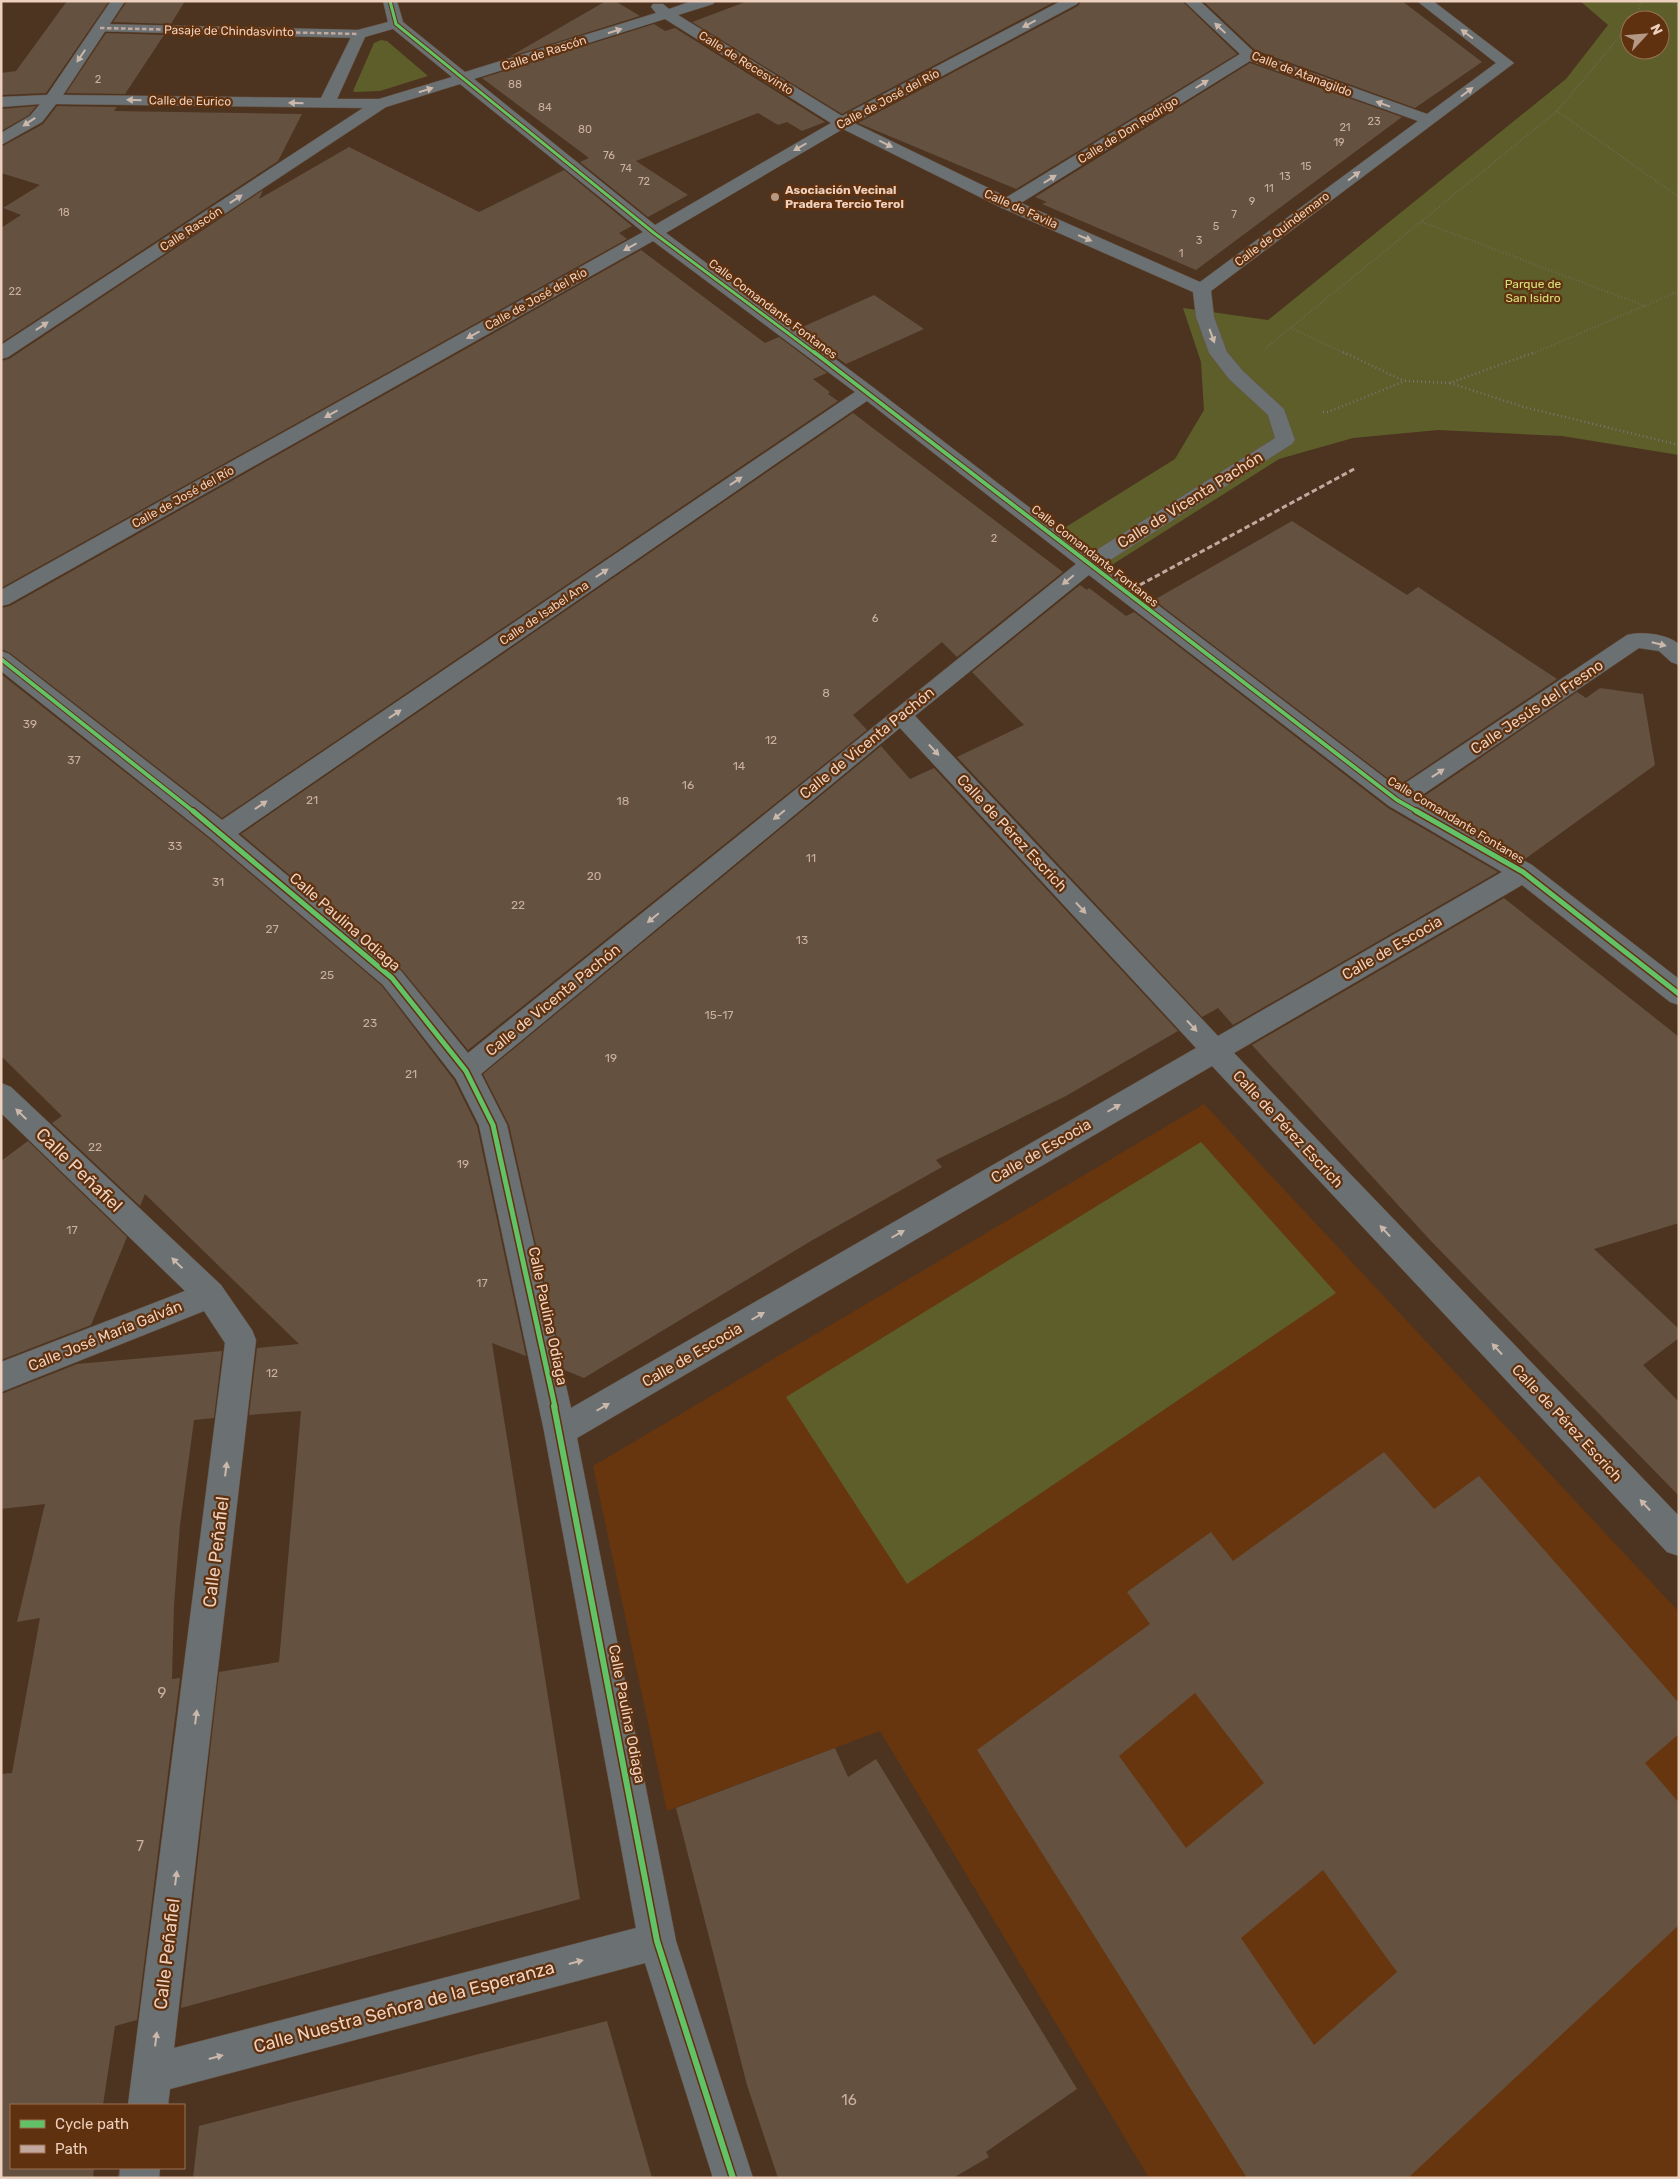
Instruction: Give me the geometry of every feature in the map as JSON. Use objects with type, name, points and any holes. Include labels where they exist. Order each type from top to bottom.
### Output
[{"type":"street","points":[[1,140],[36,119],[118,1]]},
{"type":"street","points":[[390,1],[396,24]]},
{"type":"street","name":"Calle de Recesvinto","points":[[651,1],[666,14],[842,123]]},
{"type":"street","name":"Calle de Rascón","points":[[380,104],[708,1]]},
{"type":"street","name":"Calle de José del Río","points":[[1,599],[654,233],[842,123],[1072,1]]},
{"type":"street","name":"Calle de Atanagildo","points":[[1191,1],[1249,55],[1429,120]]},
{"type":"street","name":"Calle de Quindemaro","points":[[1202,289],[1506,63],[1424,1]]},
{"type":"street","name":"Pasaje de Chindasvinto","points":[[100,28],[359,34],[396,24]]},
{"type":"street","name":"Calle Comandante Fontanes","points":[[396,24],[654,233],[867,392],[1398,800],[1523,872],[1679,994]]},
{"type":"street","points":[[327,103],[359,34]]},
{"type":"street","name":"Calle de Don Rodrigo","points":[[1008,204],[1249,55]]},
{"type":"street","name":"Calle de Eurico","points":[[1,102],[52,98],[380,104]]},
{"type":"street","name":"Calle Rascón","points":[[1,353],[380,104]]},
{"type":"street","name":"Calle de Favila","points":[[842,123],[1008,204],[1202,289]]},
{"type":"street","points":[[1202,289],[1205,317],[1218,352],[1236,375],[1277,413]]},
{"type":"street","name":"Calle de Isabel Ana","points":[[221,833],[867,392]]},
{"type":"street","name":"Calle de Vicenta Pachón","points":[[466,1072],[901,715],[1089,564],[1285,440],[1277,413]]},
{"type":"street","name":"Calle Jesús del Fresno","points":[[1398,800],[1635,640],[1665,644],[1679,657]]},
{"type":"street","name":"Calle Paulina Odiaga","points":[[1,659],[221,833],[392,978],[466,1072],[493,1125],[560,1432],[657,1941],[733,2178]]},
{"type":"street","name":"Calle de Pérez Escrich","points":[[901,715],[1214,1050],[1679,1540]]},
{"type":"street","name":"Calle de Escocia","points":[[560,1432],[1523,872]]},
{"type":"street","name":"Calle Peñafiel","points":[[1,1095],[210,1295],[242,1340],[150,2089]]},
{"type":"street","name":"Calle José María Galván","points":[[1,1377],[210,1295]]},
{"type":"street","name":"Calle Nuestra Señora de la Esperanza","points":[[150,2089],[657,1941]]},
{"type":"path","points":[[1672,1],[1679,7]]},
{"type":"path","points":[[1236,375],[1255,356],[1292,328],[1557,111],[1620,36]]},
{"type":"path","points":[[1557,111],[1679,197]]},
{"type":"path","points":[[1421,221],[1646,307]]},
{"type":"path","points":[[1450,383],[1531,354],[1646,307],[1679,291]]},
{"type":"path","points":[[1292,328],[1404,381],[1450,383],[1524,407],[1679,445]]},
{"type":"path","points":[[1277,413],[1328,412],[1404,381]]},
{"type":"shaded area","points":[[1204,1104],[1679,1612],[1679,2178],[1149,2178],[880,1731],[667,1811],[593,1466]]},
{"type":"green space","name":"Parque de San Isidro","points":[[1580,1],[1679,1],[1679,455],[1562,436],[1438,430],[1353,438],[1279,459],[1099,573],[1053,535],[1175,459],[1204,410],[1201,362],[1183,308],[1268,320],[1566,79],[1608,25]]},
{"type":"green space","points":[[381,40],[387,41],[428,76],[380,91],[353,91],[374,43]]},
{"type":"green space","points":[[1201,1142],[1336,1293],[907,1584],[786,1397]]},
{"type":"building","points":[[67,1],[109,1],[46,93],[1,95],[1,73],[16,71]]},
{"type":"building","points":[[127,1],[185,1],[171,24],[113,22]]},
{"type":"building","points":[[606,1],[615,1],[640,16],[509,57]]},
{"type":"building","points":[[748,1],[1056,1],[842,114],[692,22]]},
{"type":"building","points":[[1081,1],[1182,1],[1237,54],[1016,189],[858,123],[1078,6]]},
{"type":"building","points":[[1203,1],[1402,1],[1482,62],[1415,108],[1255,50]]},
{"type":"building","points":[[654,24],[665,31],[675,28],[825,122],[802,131],[787,122],[778,125],[758,113],[636,161],[688,195],[648,217],[580,162],[589,158],[482,78]]},
{"type":"building","points":[[106,33],[164,35],[125,94],[66,93]]},
{"type":"building","points":[[1250,63],[1402,117],[1196,270],[1042,204],[1047,202],[1035,197]]},
{"type":"building","points":[[36,106],[29,115],[1,131],[1,109]]},
{"type":"building","points":[[57,106],[117,107],[114,111],[302,114],[278,161],[1,343],[1,228],[21,215],[3,208],[40,185],[1,173],[1,147],[43,124]]},
{"type":"building","points":[[349,147],[479,212],[564,170],[632,226],[619,233],[627,239],[1,588],[1,361],[9,359],[263,190],[259,199]]},
{"type":"building","points":[[641,250],[765,343],[779,337],[827,373],[813,379],[838,401],[222,818],[10,653],[1,649],[1,608],[10,606]]},
{"type":"building","points":[[874,295],[924,329],[846,364],[798,329]]},
{"type":"building","points":[[853,413],[1063,572],[957,657],[942,642],[853,715],[867,730],[468,1050],[402,970],[241,834]]},
{"type":"building","points":[[1292,521],[1407,595],[1418,587],[1557,679],[1398,786],[1154,600]]},
{"type":"building","points":[[1080,585],[1087,590],[1089,588],[1126,616],[1134,612],[1388,808],[1498,872],[1233,1025],[1218,1008],[1202,1017],[957,757],[1024,725],[972,672]]},
{"type":"building","points":[[1,674],[211,840],[382,986],[454,1080],[477,1126],[526,1356],[492,1343],[580,1899],[181,2008],[219,1672],[279,1662],[301,1411],[249,1415],[257,1348],[299,1344],[145,1194],[140,1206],[52,1123],[62,1116],[1,1056]]},
{"type":"building","points":[[1600,688],[1643,694],[1655,765],[1525,859],[1420,799],[1577,692],[1586,698]]},
{"type":"building","points":[[881,746],[910,779],[934,768],[1178,1031],[1066,1096],[936,1160],[942,1167],[811,1241],[584,1378],[564,1370],[509,1125],[483,1074]]},
{"type":"building","points":[[1504,898],[1679,1037],[1679,1223],[1594,1249],[1679,1329],[1679,1338],[1643,1365],[1679,1402],[1679,1496],[1430,1240],[1252,1045]]},
{"type":"building","points":[[28,1141],[127,1237],[91,1325],[1,1360],[1,1161]]},
{"type":"building","points":[[222,1351],[214,1418],[194,1420],[180,1525],[174,1605],[172,1679],[180,1678],[137,2020],[115,2026],[103,2104],[10,2104],[10,2169],[94,2169],[93,2178],[1,2178],[1,1774],[12,1773],[40,1618],[17,1622],[45,1504],[1,1509],[1,1394],[77,1364]]},
{"type":"building","points":[[1384,1452],[1434,1509],[1479,1476],[1679,1703],[1679,1734],[1645,1763],[1679,1803],[1679,1925],[1408,2178],[1247,2178],[977,1750],[1150,1624],[1127,1592],[1211,1532],[1233,1561]],"holes":[[[1195,1693],[1264,1783],[1186,1848],[1119,1756]],[[1323,1870],[1397,1972],[1314,2045],[1241,1938]]]},
{"type":"building","points":[[835,1748],[848,1777],[876,1759],[1077,2089],[986,2152],[989,2157],[953,2178],[778,2178],[747,2085],[676,1808]]},
{"type":"building","points":[[607,2021],[652,2178],[193,2178],[199,2126]]},
{"type":"marked path","points":[[100,28],[359,34]]},
{"type":"marked path","points":[[1125,593],[1356,468]]},
{"type":"cycle path","points":[[390,1],[396,24],[654,233],[867,392],[1053,534],[1125,593],[1397,800],[1523,872],[1679,994]]},
{"type":"cycle path","points":[[1,659],[221,833],[392,978],[466,1071],[493,1125],[560,1431],[657,1941],[733,2178]]},
{"type":"place","name":"Asociación Vecinal Pradera Tercio Terol","points":[[775,197]]}]
